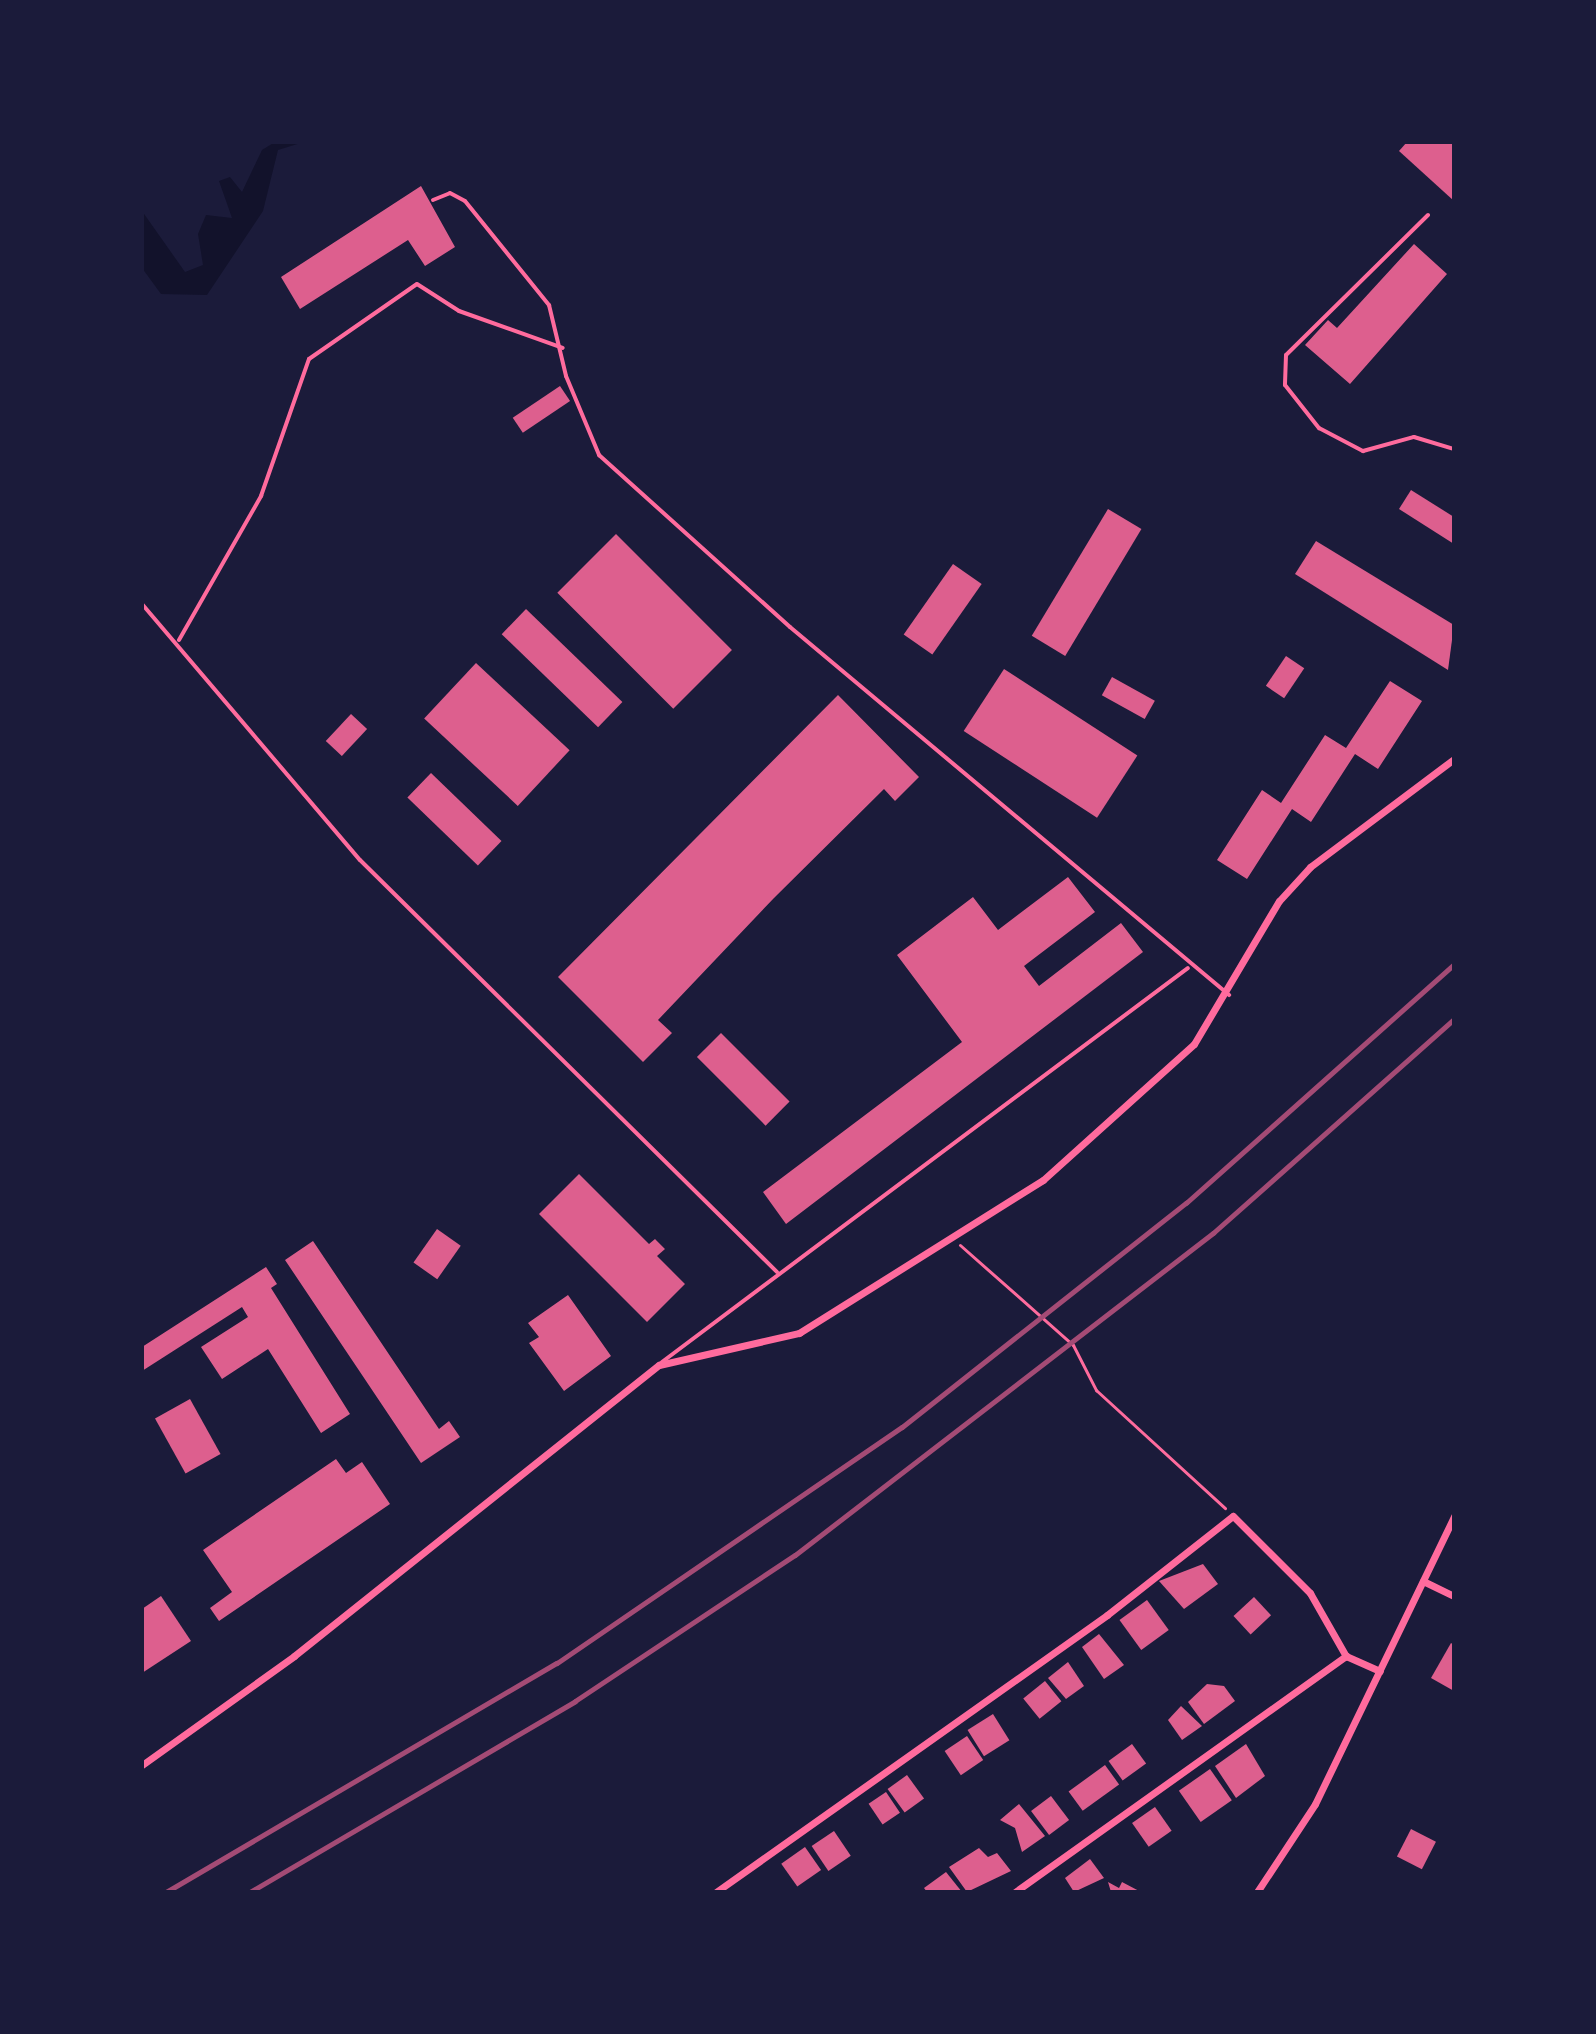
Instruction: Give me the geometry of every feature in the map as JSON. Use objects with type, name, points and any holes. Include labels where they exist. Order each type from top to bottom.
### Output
[{"type":"street","points":[[142,1765],[294,1656],[659,1365],[799,1333],[1043,1180],[1129,1109],[1194,1044],[1229,995],[1279,901],[1310,867],[1454,759]]},
{"type":"street","points":[[716,1892],[1107,1615],[1233,1516],[1310,1593],[1346,1656],[1380,1671]]},
{"type":"street","points":[[1257,1892],[1315,1804],[1454,1516]]},
{"type":"street","points":[[1423,1581],[1454,1596]]},
{"type":"street","points":[[1015,1892],[1346,1656]]},
{"type":"lane","points":[[433,200],[450,193],[465,201],[549,305],[563,348],[566,376],[599,455],[790,627],[1048,836],[1188,968],[1229,995]]},
{"type":"lane","points":[[1428,215],[1286,355],[1285,385],[1319,428],[1363,451],[1414,437],[1454,449]]},
{"type":"lane","points":[[179,640],[261,496],[309,359],[417,284],[459,311],[563,348]]},
{"type":"lane","points":[[142,604],[179,640],[360,860],[777,1272]]},
{"type":"lane","points":[[659,1365],[777,1272],[1188,968]]},
{"type":"path","points":[[953,1238],[1073,1345],[1096,1390],[1145,1439],[1233,1516]]},
{"type":"shaded area","points":[[275,142],[304,142],[278,150],[263,211],[207,295],[161,294],[142,268],[142,211],[185,272],[203,265],[198,234],[206,215],[232,218],[219,181],[230,177],[242,192],[262,150]]},
{"type":"building","points":[[1407,142],[1454,142],[1454,201],[1399,151]]},
{"type":"building","points":[[421,186],[455,247],[425,266],[408,240],[300,309],[281,277]]},
{"type":"building","points":[[1414,244],[1447,274],[1350,384],[1305,345],[1328,320],[1337,328]]},
{"type":"building","points":[[560,386],[570,401],[523,433],[513,418]]},
{"type":"building","points":[[1411,490],[1454,517],[1454,544],[1399,509]]},
{"type":"building","points":[[1108,509],[1141,529],[1065,656],[1032,636]]},
{"type":"building","points":[[616,534],[732,650],[673,709],[557,593]]},
{"type":"building","points":[[1316,541],[1454,625],[1448,670],[1295,574]]},
{"type":"building","points":[[953,564],[982,584],[932,655],[904,634]]},
{"type":"building","points":[[526,609],[622,702],[598,727],[502,634]]},
{"type":"building","points":[[1286,656],[1304,668],[1284,698],[1266,686]]},
{"type":"building","points":[[476,663],[570,750],[518,806],[424,719]]},
{"type":"building","points":[[1004,669],[1137,756],[1097,818],[964,731]]},
{"type":"building","points":[[1112,677],[1155,701],[1145,719],[1102,695]]},
{"type":"building","points":[[1390,681],[1422,701],[1378,769],[1355,754],[1311,822],[1292,809],[1247,879],[1217,860],[1262,790],[1281,803],[1325,735],[1346,748]]},
{"type":"building","points":[[838,695],[919,777],[895,801],[884,789],[774,898],[658,1020],[672,1033],[643,1062],[558,977]]},
{"type":"building","points":[[351,714],[367,729],[342,756],[326,741]]},
{"type":"building","points":[[431,773],[501,841],[478,866],[407,797]]},
{"type":"building","points":[[1068,877],[1095,912],[1024,966],[1039,986],[1121,923],[1143,952],[786,1224],[763,1192],[962,1042],[897,955],[973,897],[998,930]]},
{"type":"building","points":[[721,1033],[790,1102],[766,1126],[697,1057]]},
{"type":"building","points":[[579,1174],[649,1244],[655,1239],[665,1249],[657,1256],[685,1284],[647,1322],[539,1214]]},
{"type":"building","points":[[437,1229],[461,1246],[437,1279],[413,1263]]},
{"type":"building","points":[[313,1241],[439,1429],[449,1421],[460,1437],[421,1463],[285,1260]]},
{"type":"building","points":[[266,1267],[277,1284],[271,1288],[350,1414],[321,1433],[268,1349],[222,1379],[201,1347],[248,1317],[242,1307],[142,1371],[142,1347]]},
{"type":"building","points":[[568,1295],[611,1356],[564,1391],[529,1343],[539,1337],[528,1323]]},
{"type":"building","points":[[190,1399],[221,1454],[186,1473],[155,1418]]},
{"type":"building","points":[[336,1459],[346,1473],[362,1462],[390,1504],[219,1621],[210,1608],[232,1592],[203,1550]]},
{"type":"building","points":[[1203,1564],[1218,1584],[1184,1609],[1159,1581]]},
{"type":"building","points":[[161,1596],[191,1641],[142,1673],[142,1609]]},
{"type":"building","points":[[1254,1597],[1271,1615],[1251,1634],[1234,1616]]},
{"type":"building","points":[[1147,1600],[1169,1630],[1141,1650],[1119,1620]]},
{"type":"building","points":[[1099,1634],[1124,1665],[1104,1679],[1082,1647]]},
{"type":"building","points":[[1451,1643],[1454,1645],[1454,1691],[1431,1678]]},
{"type":"building","points":[[1068,1662],[1084,1686],[1066,1699],[1048,1678]]},
{"type":"building","points":[[1045,1681],[1061,1701],[1040,1719],[1023,1699]]},
{"type":"building","points":[[1207,1684],[1224,1686],[1235,1701],[1204,1724],[1188,1702]]},
{"type":"building","points":[[1181,1706],[1202,1726],[1182,1740],[1168,1720]]},
{"type":"building","points":[[993,1714],[1009,1740],[984,1756],[968,1730]]},
{"type":"building","points":[[967,1736],[983,1760],[961,1775],[945,1751]]},
{"type":"building","points":[[1132,1744],[1146,1763],[1123,1780],[1109,1761]]},
{"type":"building","points":[[1246,1744],[1265,1776],[1236,1798],[1215,1766]]},
{"type":"building","points":[[1105,1765],[1119,1784],[1083,1811],[1069,1791]]},
{"type":"building","points":[[1210,1769],[1232,1800],[1201,1822],[1179,1791]]},
{"type":"building","points":[[907,1775],[924,1798],[905,1813],[888,1789]]},
{"type":"building","points":[[886,1792],[900,1813],[883,1824],[869,1804]]},
{"type":"building","points":[[1051,1796],[1069,1820],[1049,1835],[1031,1811]]},
{"type":"building","points":[[1019,1804],[1045,1836],[1022,1852],[1015,1828],[1000,1820]]},
{"type":"building","points":[[1155,1807],[1172,1831],[1149,1847],[1132,1823]]},
{"type":"building","points":[[1411,1829],[1436,1842],[1422,1869],[1397,1857]]},
{"type":"building","points":[[834,1831],[851,1856],[828,1871],[812,1846]]},
{"type":"building","points":[[805,1847],[821,1870],[797,1887],[781,1864]]},
{"type":"building","points":[[979,1848],[988,1857],[997,1853],[1011,1871],[967,1892],[949,1867]]},
{"type":"building","points":[[1090,1859],[1104,1878],[1074,1892],[1065,1878]]},
{"type":"building","points":[[946,1872],[962,1892],[927,1892],[924,1888]]},
{"type":"building","points":[[1108,1882],[1119,1888],[1122,1882],[1141,1892],[1111,1892]]},
{"type":"railway","points":[[166,1892],[557,1663],[902,1427],[1186,1203],[1454,964]]},
{"type":"railway","points":[[250,1892],[575,1701],[795,1555],[1213,1233],[1454,1019]]}]
